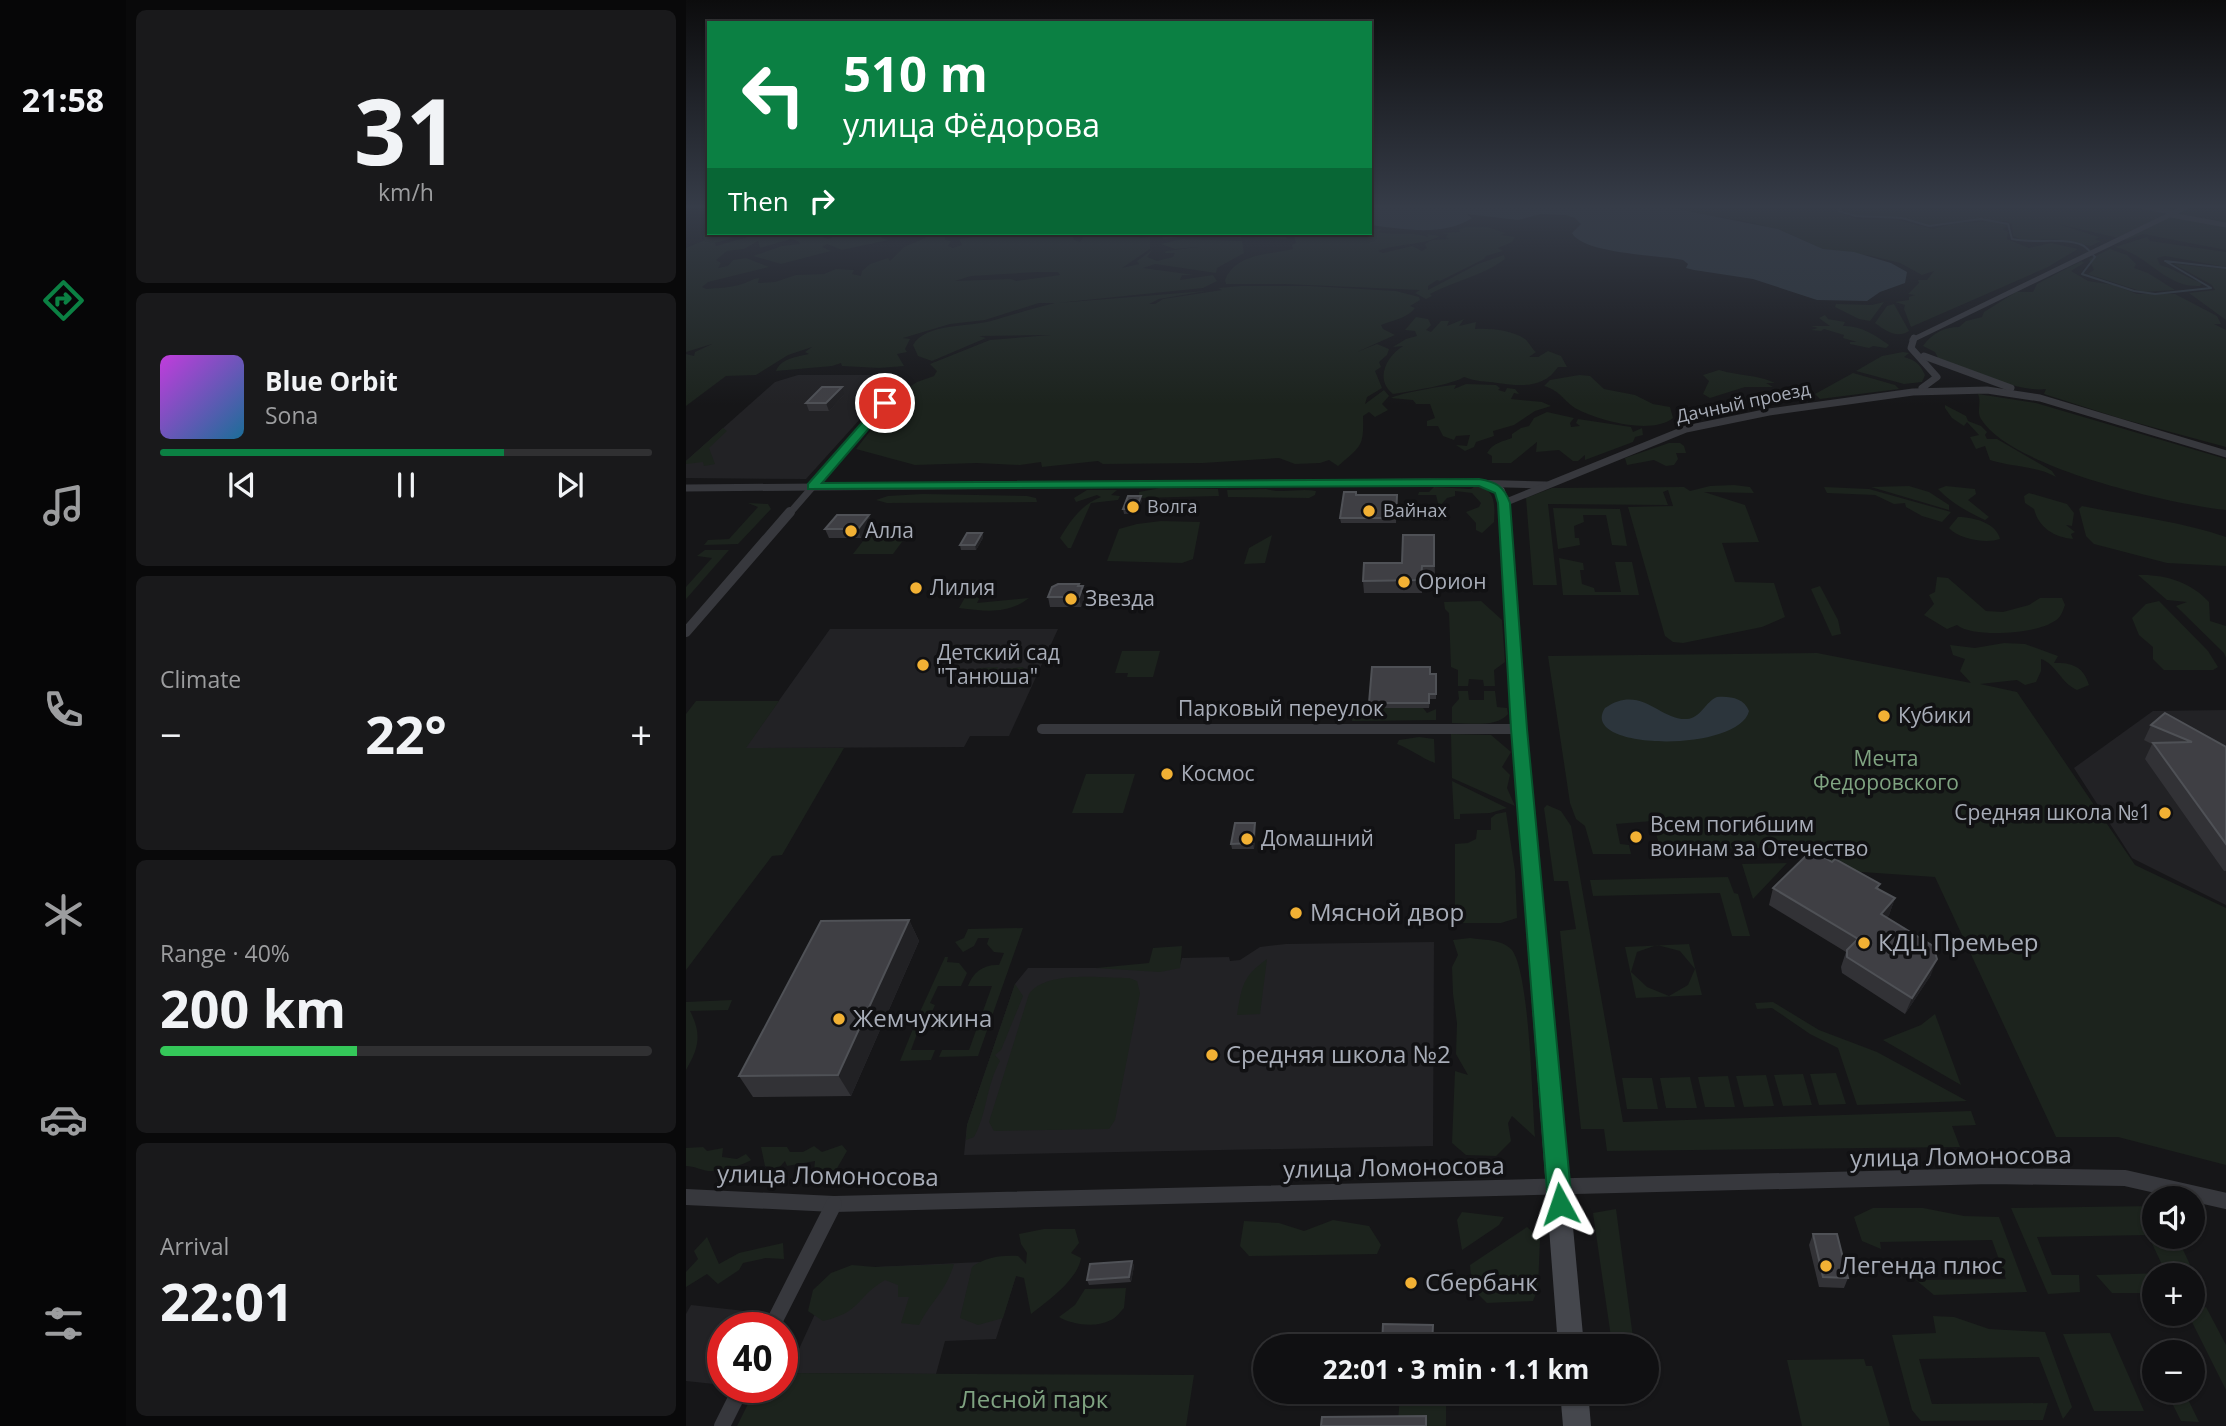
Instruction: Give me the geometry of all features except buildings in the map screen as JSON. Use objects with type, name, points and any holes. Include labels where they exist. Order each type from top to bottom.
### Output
[{"type":"street","points":[[1913,392],[1933,382],[1937,377],[1910,344],[1918,335],[2052,272]]},
{"type":"street","points":[[1917,353],[2040,398],[2226,454]]},
{"type":"street","points":[[686,632],[903,383]]},
{"type":"street","name":"Дачный проезд","points":[[1504,503],[1686,429],[1769,412],[1913,392],[1964,389],[2040,398]]},
{"type":"street","points":[[686,488],[1431,482],[1546,485]]},
{"type":"street","points":[[1490,485],[1500,491],[1504,503],[1519,729],[1570,1334]]},
{"type":"street","name":"Парковый переулок","points":[[1042,729],[1519,729]]},
{"type":"street","name":"улица Ломоносова","points":[[686,1196],[834,1204],[1991,1176],[2124,1178],[2226,1201]]},
{"type":"street","points":[[779,1312],[834,1204]]},
{"type":"street","points":[[722,1426],[734,1403]]},
{"type":"street","points":[[1575,1404],[1577,1426]]},
{"type":"shaded area","points":[[1704,272],[1907,272],[1905,283],[1880,292],[1867,301],[1817,300],[1753,279]]},
{"type":"shaded area","points":[[798,375],[879,375],[890,386],[806,479],[686,478],[686,461],[775,382]]},
{"type":"shaded area","name":"Детский сад \"Танюша\"","points":[[830,629],[1058,629],[1009,736],[970,736],[964,747],[745,748]]},
{"type":"shaded area","points":[[1717,697],[1736,699],[1744,703],[1749,711],[1739,725],[1718,734],[1692,740],[1636,739],[1614,733],[1603,722],[1605,708],[1618,701],[1640,701],[1668,715],[1687,719],[1696,716]]},
{"type":"shaded area","name":"Средняя школа №1","points":[[2226,710],[2226,905],[2132,858],[2074,768],[2153,711]]},
{"type":"shaded area","name":"Средняя школа №2","points":[[1434,942],[1433,1146],[964,1155],[967,1125],[1015,984],[1028,968],[1179,968],[1182,958],[1229,957],[1230,961],[1240,960],[1260,947],[1286,944]]},
{"type":"shaded area","points":[[1021,1260],[996,1339],[945,1341],[936,1374],[798,1373],[798,1351],[820,1303],[875,1267]]},
{"type":"shaded area","points":[[691,1305],[754,1312],[707,1312],[707,1383],[686,1381],[686,1314]]},
{"type":"green space","points":[[686,272],[751,272],[708,282],[702,287],[706,289],[729,287],[759,278],[758,283],[775,282],[796,275],[830,272],[853,272],[852,274],[861,276],[862,272],[1169,272],[1194,275],[1182,275],[1180,280],[1213,275],[1217,281],[1203,288],[1057,303],[1206,291],[1159,299],[1149,304],[1155,304],[1163,299],[1241,286],[1310,286],[1396,291],[1419,297],[1420,300],[1410,306],[1415,308],[1408,314],[1381,325],[1395,335],[1357,352],[1377,344],[1389,349],[1379,362],[1381,367],[1375,371],[1382,388],[1367,397],[1365,404],[1384,390],[1389,396],[1382,404],[1388,410],[1375,417],[1369,412],[1363,416],[1360,445],[1338,466],[1329,460],[1295,464],[1279,458],[1203,463],[1103,464],[1098,461],[1042,467],[1041,462],[1020,465],[915,465],[856,449],[900,393],[917,382],[934,376],[937,371],[930,364],[990,340],[1051,335],[979,336],[986,338],[932,361],[918,356],[913,345],[919,338],[937,329],[982,323],[1055,303],[1039,303],[985,320],[950,324],[903,338],[910,339],[905,349],[907,352],[897,354],[904,366],[880,368],[842,366],[841,363],[776,371],[785,361],[809,354],[805,352],[812,347],[788,355],[756,375],[726,376],[686,406],[686,354],[694,356],[695,352],[712,344],[686,352]],"holes":[[[1038,272],[1058,272],[1060,275],[1016,281],[955,281],[971,276]]]},
{"type":"green space","points":[[1230,272],[1459,272],[1437,280],[1428,286],[1428,290],[1463,272],[1483,272],[1430,294],[1432,296],[1426,299],[1415,293],[1420,290],[1226,284]]},
{"type":"green space","points":[[1934,272],[2038,272],[1911,327],[1905,305],[1895,302],[1909,300],[1909,297],[1915,295],[1908,294],[1919,283],[1918,280],[1927,280]]},
{"type":"green space","points":[[2061,272],[2072,272],[2088,281],[2114,285],[2137,294],[2175,294],[2217,316],[2221,324],[2214,324],[2226,330],[2226,447],[2044,394],[2046,389],[2021,387],[1992,379],[1938,358],[1935,352],[1923,346],[1938,332],[1982,317],[1984,312],[2016,292],[2033,292],[2037,284]]},
{"type":"green space","points":[[2092,272],[2144,272],[2175,290],[2143,292],[2088,274]]},
{"type":"green space","points":[[2160,272],[2177,272],[2202,283],[2200,286],[2188,285]]},
{"type":"green space","points":[[2188,272],[2226,272],[2226,320],[2189,293],[2215,290],[2212,285]]},
{"type":"green space","points":[[1884,302],[1870,321],[1859,319],[1835,307],[1836,304],[1872,305]]},
{"type":"green space","points":[[1894,304],[1909,331],[1905,333],[1892,333],[1875,323],[1887,306]]},
{"type":"green space","points":[[1825,315],[1828,319],[1845,322],[1843,326],[1867,331],[1889,345],[1886,348],[1869,348],[1850,344],[1857,342],[1843,338],[1844,335],[1824,329],[1811,330],[1818,328],[1811,326],[1830,326],[1819,318]]},
{"type":"green space","points":[[1416,317],[1428,319],[1431,325],[1426,330],[1431,332],[1441,321],[1449,321],[1447,326],[1464,319],[1459,326],[1476,322],[1475,329],[1494,329],[1514,334],[1525,339],[1536,352],[1529,357],[1538,357],[1548,351],[1561,356],[1567,367],[1558,367],[1538,383],[1506,384],[1464,377],[1441,385],[1393,394],[1384,382],[1385,368],[1392,356],[1403,346],[1393,347],[1417,336],[1415,331],[1405,330]]},
{"type":"green space","points":[[1909,353],[1904,357],[1921,368],[1925,375],[1922,382],[1904,384],[1856,371],[1882,356]]},
{"type":"green space","points":[[1719,370],[1775,383],[1766,383],[1773,387],[1745,387],[1710,398],[1703,394],[1709,381],[1703,375]]},
{"type":"green space","points":[[1853,373],[1895,385],[1899,389],[1820,399],[1815,394]]},
{"type":"green space","points":[[1590,376],[1604,389],[1635,395],[1653,404],[1670,407],[1673,418],[1664,423],[1640,426],[1613,422],[1579,410],[1544,386],[1550,380]]},
{"type":"green space","points":[[1466,384],[1496,385],[1500,388],[1498,390],[1505,392],[1507,388],[1515,389],[1519,394],[1514,393],[1511,399],[1542,402],[1551,406],[1535,411],[1514,425],[1493,431],[1494,436],[1476,442],[1474,447],[1465,451],[1456,445],[1467,446],[1470,435],[1456,436],[1454,440],[1443,436],[1438,426],[1427,426],[1427,421],[1435,418],[1430,404],[1416,404],[1413,400],[1391,398],[1456,385],[1454,389]]},
{"type":"green space","points":[[1978,394],[2036,403],[2226,459],[2226,510],[2169,500],[2094,481],[2024,453],[1998,437],[1981,419]]},
{"type":"green space","points":[[1945,405],[1966,416],[1968,421],[1981,426],[1987,432],[1987,439],[1997,439],[2052,471],[2056,477],[2049,473],[1990,460],[1985,446],[1976,449],[1970,437],[1979,435],[1967,422],[1964,426],[1952,418]]},
{"type":"green space","points":[[1547,412],[1574,418],[1570,423],[1571,427],[1580,426],[1576,423],[1578,419],[1631,427],[1633,432],[1642,428],[1643,435],[1635,437],[1633,442],[1585,460],[1585,455],[1578,461],[1573,461],[1559,450],[1536,452],[1537,442],[1511,463],[1492,463],[1492,456],[1487,453],[1492,447],[1512,438],[1512,434],[1529,426],[1534,418]]},
{"type":"green space","points":[[723,428],[727,431],[709,448],[715,464],[686,464],[686,461]]},
{"type":"green space","points":[[1669,443],[1680,443],[1686,453],[1676,453],[1678,459],[1674,465],[1666,466],[1654,460],[1627,465],[1625,458]]},
{"type":"green space","points":[[1475,486],[1487,490],[1494,504],[1494,522],[1482,533],[1476,530],[1476,523],[1466,512],[1479,507],[1481,503],[1472,493],[1455,491],[1455,496],[1447,498],[1439,507],[1436,495],[1418,495],[1419,492],[1429,492],[1434,487],[1471,489]]},
{"type":"green space","points":[[1710,486],[1750,487],[1754,493],[1704,492],[1745,505],[1759,542],[1722,543],[1735,582],[1774,583],[1785,617],[1762,627],[1683,643],[1673,642],[1665,636],[1628,507],[1673,506],[1668,490],[1663,492],[1668,505],[1548,504],[1557,585],[1533,585],[1526,498],[1552,488],[1684,487],[1690,491]]},
{"type":"green space","points":[[1909,486],[1929,492],[1949,505],[1949,510],[1871,487]]},
{"type":"green space","points":[[1946,486],[1975,489],[1976,494],[1968,500],[1989,517],[1985,520],[1954,503],[1938,489]]},
{"type":"green space","points":[[1824,487],[1869,489],[1951,512],[1942,522],[1922,516],[1906,507],[1905,503],[1894,504],[1875,495],[1827,493]]},
{"type":"green space","points":[[1161,488],[1218,489],[1219,496],[1139,498],[1139,492]]},
{"type":"green space","points":[[1087,490],[1117,490],[1111,495],[1120,496],[1118,500],[1091,503],[1071,548],[1068,548],[1060,538],[1072,519],[1082,509],[1094,500],[1101,497],[1097,495],[1076,502],[1074,498]]},
{"type":"green space","points":[[1227,490],[1316,491],[1315,495],[1309,498],[1228,497]]},
{"type":"green space","points":[[2029,493],[2067,504],[2074,513],[2072,526],[2066,525],[2075,532],[2071,534],[2073,539],[2054,534],[2044,526],[2034,509],[2025,503],[2024,496]]},
{"type":"green space","points":[[888,496],[1027,496],[1036,498],[1037,502],[887,503],[876,500]]},
{"type":"green space","points":[[748,503],[768,504],[771,509],[738,544],[704,545],[708,540],[729,539],[758,507]]},
{"type":"green space","points":[[2082,506],[2173,523],[2226,537],[2226,566],[2167,563],[2094,544],[2086,536],[2079,509]]},
{"type":"green space","points":[[1553,508],[1620,509],[1627,546],[1612,545],[1606,515],[1583,515],[1584,522],[1574,526],[1575,538],[1579,538],[1580,545],[1558,549]]},
{"type":"green space","points":[[1958,517],[1984,522],[1998,533],[2000,539],[1980,541],[1953,532],[1949,528]]},
{"type":"green space","points":[[1161,521],[1200,522],[1193,559],[1182,563],[1107,561],[1119,529]]},
{"type":"green space","points":[[874,527],[913,527],[893,554],[853,554]]},
{"type":"green space","points":[[1272,535],[1265,563],[1244,564],[1249,548]]},
{"type":"green space","points":[[705,550],[729,550],[686,599],[686,587],[712,558],[697,556]]},
{"type":"green space","points":[[1559,558],[1583,563],[1584,570],[1580,570],[1582,584],[1594,588],[1595,592],[1621,592],[1615,562],[1632,562],[1639,595],[1563,595]]},
{"type":"green space","points":[[2138,575],[2177,581],[2202,595],[2209,602],[2210,621],[2226,626],[2226,658],[2176,606],[2187,602],[2167,600]]},
{"type":"green space","points":[[1937,577],[1948,578],[1986,611],[2003,612],[2029,605],[2040,598],[2062,598],[2065,605],[2056,620],[2044,626],[2018,632],[1976,632],[1957,625],[1947,629],[1924,615],[1934,604],[1929,595],[1935,592]]},
{"type":"green space","points":[[986,585],[977,603],[1029,598],[1004,609],[987,611],[959,608],[971,587]]},
{"type":"green space","points":[[1820,586],[1838,620],[1841,634],[1832,636],[1811,589]]},
{"type":"green space","points":[[1481,601],[1502,620],[1505,662],[1494,670],[1495,686],[1484,686],[1483,680],[1469,679],[1468,686],[1458,686],[1458,670],[1451,667],[1449,613],[1444,602]]},
{"type":"green space","points":[[2159,601],[2208,651],[2218,667],[2213,670],[2164,670],[2153,659],[2153,647],[2139,635],[2132,618],[2146,604]]},
{"type":"green space","name":"Мечта Федоровского","points":[[2004,643],[2025,644],[2058,656],[2054,663],[2066,663],[2076,667],[2084,674],[2089,685],[2077,690],[2071,687],[2051,665],[2041,659],[2041,671],[2036,682],[2025,685],[2017,680],[1980,684],[2017,692],[2135,865],[2226,908],[2226,1165],[2118,1137],[2056,1137],[1935,877],[1847,871],[1802,847],[1661,850],[1652,821],[1616,824],[1620,844],[1629,845],[1631,854],[1593,854],[1585,826],[1576,819],[1570,803],[1548,656],[1817,653],[1971,683],[1960,671],[1965,659],[1953,655],[1950,645],[1975,648]]},
{"type":"green space","points":[[1122,651],[1160,651],[1153,677],[1127,677],[1128,673],[1115,673]]},
{"type":"green space","points":[[998,667],[997,670],[1023,667],[1025,671],[1019,681],[975,678],[980,668]]},
{"type":"green space","points":[[1458,691],[1468,691],[1469,700],[1484,700],[1484,691],[1495,691],[1497,707],[1507,708],[1508,714],[1489,723],[1452,723],[1452,707],[1459,699]]},
{"type":"green space","points":[[696,701],[779,701],[746,748],[844,748],[782,855],[772,856],[686,970],[686,714]]},
{"type":"green space","points":[[1370,703],[1423,708],[1427,713],[1436,709],[1436,720],[1352,721],[1354,709],[1363,709]]},
{"type":"green space","points":[[1451,734],[1491,735],[1511,752],[1502,767],[1510,775],[1507,788],[1515,806],[1452,778]]},
{"type":"green space","points":[[1419,737],[1434,739],[1435,763],[1397,744],[1399,740]]},
{"type":"green space","points":[[1086,774],[1135,774],[1123,813],[1072,813]]},
{"type":"green space","points":[[1452,781],[1507,808],[1490,813],[1460,814],[1460,819],[1454,819]]},
{"type":"green space","points":[[1547,805],[1561,811],[1571,826],[1623,1122],[1971,1111],[1976,1125],[1952,1126],[1960,1147],[1607,1151],[1604,1129],[1581,1129],[1560,931],[1576,929],[1568,881],[1554,881],[1544,808]]},
{"type":"green space","points":[[1506,812],[1515,871],[1517,918],[1501,923],[1459,923],[1455,918],[1455,844],[1476,839],[1477,830],[1491,830],[1491,818]]},
{"type":"green space","points":[[1787,863],[1753,899],[1742,864]]},
{"type":"green space","points":[[1728,877],[1734,893],[1738,894],[1750,936],[1732,936],[1720,893],[1593,896],[1590,880]]},
{"type":"green space","points":[[1023,928],[978,1056],[939,1057],[942,1050],[969,1050],[992,986],[968,986],[980,970],[999,965],[1004,953],[994,952],[987,944],[989,938],[978,938],[974,946],[963,952],[955,942],[964,938],[968,929]]},
{"type":"green space","points":[[1470,938],[1497,942],[1511,949],[1517,961],[1526,1009],[1535,1137],[1512,1116],[1508,1123],[1511,1141],[1496,1156],[1466,1155],[1452,1143],[1455,1071],[1468,1075],[1456,1054],[1457,1023],[1452,967],[1458,955],[1453,940]]},
{"type":"green space","points":[[1689,944],[1702,995],[1636,998],[1625,947],[1655,946],[1637,952],[1631,972],[1647,987],[1669,996],[1688,985],[1695,969],[1680,951],[1659,945]]},
{"type":"green space","points":[[1182,946],[1180,968],[1160,972],[1096,968],[1149,963],[1153,948]]},
{"type":"green space","points":[[945,957],[948,957],[947,962],[959,963],[967,973],[961,986],[938,986],[930,1003],[935,1005],[931,1014],[919,1014]]},
{"type":"green space","points":[[1267,959],[1260,1014],[1237,1015],[1244,983],[1252,971]]},
{"type":"green space","points":[[1061,978],[1129,978],[1137,981],[1140,993],[1115,1120],[1109,1129],[994,1131],[989,1122],[1029,994],[1037,986]]},
{"type":"green space","points":[[1015,984],[1023,996],[1001,1050],[995,1055],[1000,1061],[995,1070],[982,1119],[974,1137],[966,1140],[967,1125]]},
{"type":"green space","points":[[732,1000],[728,1010],[690,1011],[696,1027],[697,1041],[694,1055],[686,1070],[686,1002]]},
{"type":"green space","points":[[1773,1002],[1819,1030],[1877,1052],[1967,1101],[1857,1105],[1838,1048],[1810,1034],[1772,1008],[1757,1009],[1755,1003]]},
{"type":"green space","points":[[1935,1014],[1961,1085],[1883,1040],[1921,1025]]},
{"type":"green space","points":[[917,1019],[929,1019],[925,1028],[919,1028],[911,1050],[935,1050],[931,1060],[900,1061]]},
{"type":"green space","points":[[1836,1073],[1846,1104],[1819,1105],[1810,1074]]},
{"type":"green space","points":[[1803,1074],[1812,1105],[1783,1106],[1774,1075]]},
{"type":"green space","points":[[1766,1075],[1774,1106],[1744,1107],[1736,1076]]},
{"type":"green space","points":[[1728,1076],[1735,1107],[1705,1107],[1698,1077]]},
{"type":"green space","points":[[1690,1077],[1697,1108],[1666,1108],[1660,1078]]},
{"type":"green space","points":[[1622,1078],[1652,1078],[1658,1109],[1627,1109]]},
{"type":"green space","points":[[842,1145],[847,1151],[836,1170],[814,1171],[815,1161],[787,1166],[785,1161],[778,1169],[765,1166],[761,1147],[787,1147],[790,1152],[803,1152],[814,1146],[822,1152]]},
{"type":"green space","points":[[703,1147],[707,1151],[723,1148],[722,1157],[737,1159],[746,1154],[751,1160],[712,1171],[686,1166],[686,1148]]},
{"type":"green space","points":[[2142,1206],[2142,1235],[2037,1237],[2052,1275],[2079,1275],[2080,1292],[2048,1294],[2011,1208]]},
{"type":"green space","points":[[1873,1208],[1923,1208],[1964,1216],[1999,1217],[2027,1292],[1934,1295],[1916,1280],[2006,1279],[1992,1240],[1880,1242],[1881,1249],[1862,1241],[1854,1217]]},
{"type":"green space","points":[[1616,1209],[1633,1334],[1611,1334],[1593,1213]]},
{"type":"green space","points":[[1462,1212],[1504,1217],[1499,1225],[1462,1250],[1457,1220]]},
{"type":"green space","points":[[1333,1220],[1369,1226],[1381,1245],[1377,1254],[1249,1256],[1240,1246],[1244,1221],[1279,1223],[1304,1231]]},
{"type":"green space","points":[[1527,1227],[1540,1239],[1538,1288],[1533,1301],[1487,1303],[1472,1288],[1470,1265]]},
{"type":"green space","points":[[1044,1229],[1075,1229],[1079,1243],[1071,1253],[1081,1258],[1068,1282],[1031,1314],[1024,1278],[1016,1276],[1003,1318],[978,1325],[960,1318],[972,1267],[988,1259],[1006,1256],[1018,1256],[1026,1264],[1027,1253],[1019,1234]]},
{"type":"green space","points":[[707,1237],[719,1264],[739,1253],[783,1243],[784,1259],[766,1258],[743,1263],[739,1270],[718,1284],[707,1274],[686,1287],[686,1272],[698,1259],[694,1251]]},
{"type":"green space","points":[[2155,1249],[2183,1249],[2189,1263],[2161,1263]]},
{"type":"green space","points":[[954,1264],[919,1325],[901,1323],[909,1297],[898,1297],[898,1285],[885,1280],[852,1309],[836,1317],[823,1321],[808,1311],[813,1290],[831,1273],[852,1265],[875,1267]]},
{"type":"green space","points":[[2142,1274],[2142,1293],[2112,1293],[2096,1275]]},
{"type":"green space","points":[[1126,1288],[1124,1308],[1115,1318],[1099,1324],[1085,1324],[1059,1317],[1075,1305],[1085,1289]]},
{"type":"green space","points":[[2205,1307],[2226,1345],[2226,1390],[2205,1348],[2205,1340],[2201,1340],[2194,1326],[2205,1326]]},
{"type":"green space","points":[[1933,1316],[1954,1317],[1989,1329],[2045,1332],[2072,1407],[2063,1419],[2039,1357],[1919,1359],[1932,1404],[2048,1403],[2043,1420],[1921,1421],[1912,1410],[1892,1335],[1936,1333]]},
{"type":"green space","points":[[2110,1333],[2144,1411],[2094,1411],[2063,1334]]},
{"type":"green space","points":[[1864,1359],[1866,1366],[1872,1366],[1890,1426],[1802,1426],[1787,1360]]},
{"type":"green space","name":"Лесной парк","points":[[798,1373],[1194,1375],[1186,1426],[737,1426],[748,1403],[798,1403]]},
{"type":"green space","points":[[2172,1403],[2190,1403],[2199,1422],[2181,1421]]},
{"type":"green space","points":[[1399,1404],[1446,1404],[1446,1426],[1398,1421]]},
{"type":"waterway","points":[[2084,272],[2082,274],[2134,291],[2155,294],[2211,288],[2183,272]]},
{"type":"place","name":"Волга","points":[[1133,507]]},
{"type":"place","name":"Вайнах","points":[[1369,511]]},
{"type":"place","name":"Алла","points":[[851,531]]},
{"type":"place","name":"Орион","points":[[1404,582]]},
{"type":"place","name":"Лилия","points":[[916,588]]},
{"type":"place","name":"Звезда","points":[[1071,599]]},
{"type":"place","name":"Детский сад \"Танюша\"","points":[[923,665]]},
{"type":"place","name":"Кубики","points":[[1884,716]]},
{"type":"place","name":"Космос","points":[[1167,774]]},
{"type":"place","name":"Средняя школа №1","points":[[2165,813]]},
{"type":"place","name":"Всем погибшим воинам за Отечество","points":[[1636,837]]},
{"type":"place","name":"Домашний","points":[[1247,839]]},
{"type":"place","name":"Мясной двор","points":[[1296,913]]},
{"type":"place","name":"КДЦ Премьер","points":[[1864,943]]},
{"type":"place","name":"Жемчужина","points":[[839,1019]]},
{"type":"place","name":"Средняя школа №2","points":[[1212,1055]]},
{"type":"place","name":"Легенда плюс","points":[[1826,1266]]},
{"type":"place","name":"Сбербанк","points":[[1411,1283]]},
{"type":"route","points":[[885,403],[813,487],[1479,482],[1500,491],[1504,503],[1535,931],[1560,1204]]}]
